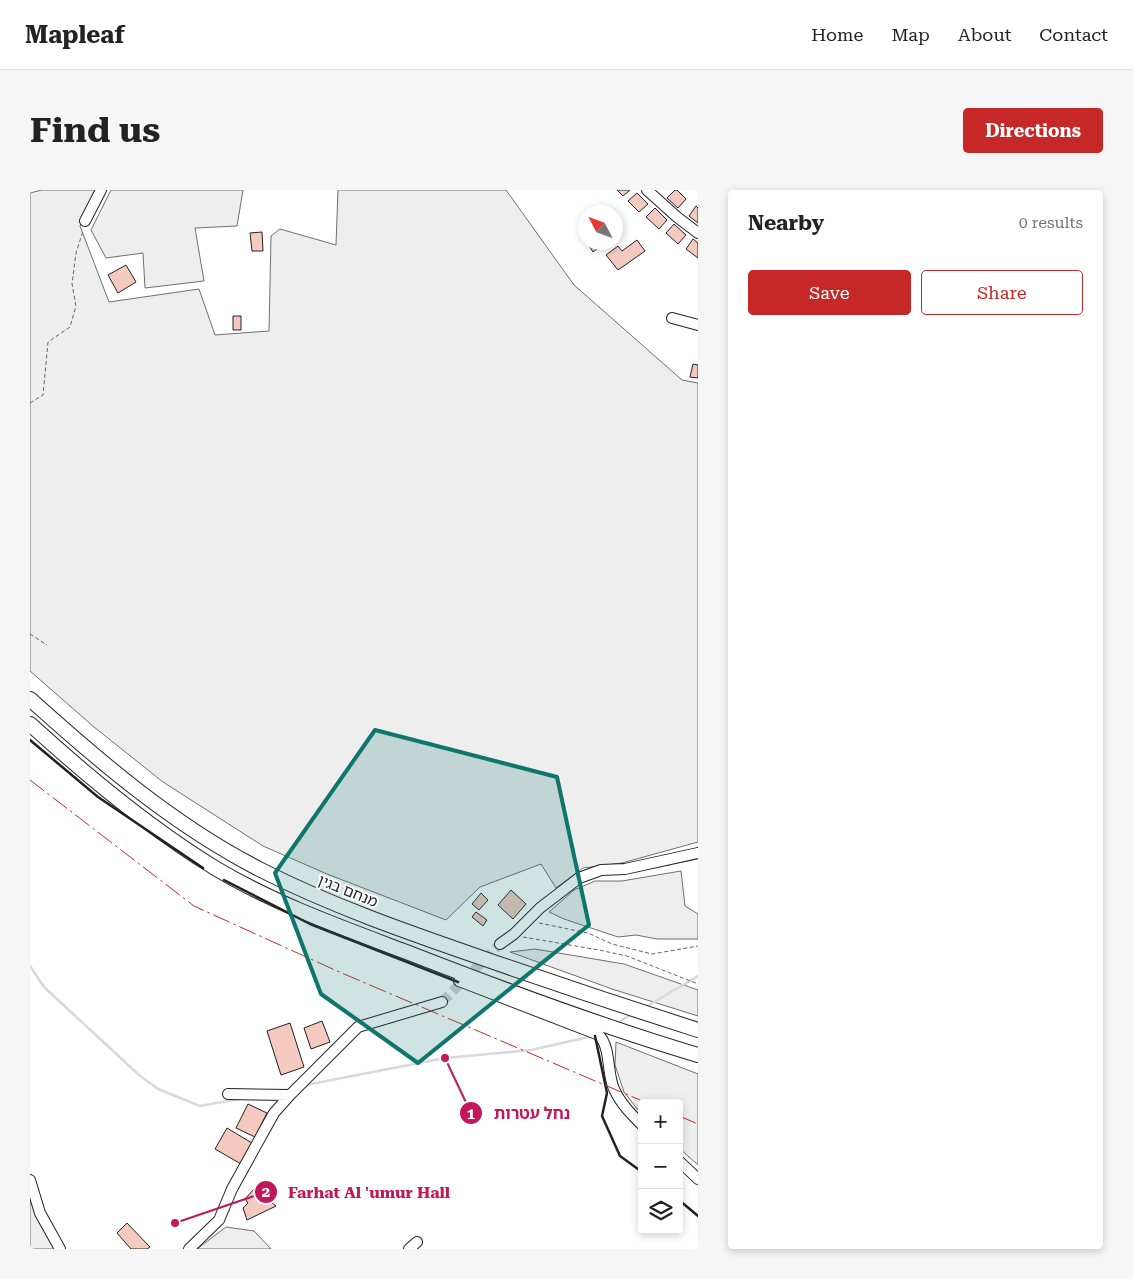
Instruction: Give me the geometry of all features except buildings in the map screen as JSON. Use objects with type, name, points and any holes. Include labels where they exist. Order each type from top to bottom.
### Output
[{"type":"highway","name":"מנחם בגין","points":[[30,699],[114,772],[170,816],[260,869],[319,897],[398,929],[698,1030]]},
{"type":"highway","points":[[30,724],[104,789],[163,833],[216,868],[257,890],[314,917],[478,980],[698,1055]]},
{"type":"highway","points":[[662,1044],[698,1059]]},
{"type":"street","points":[[85,221],[101,190]]},
{"type":"street","points":[[647,190],[698,233]]},
{"type":"street","points":[[672,318],[698,325]]},
{"type":"street","points":[[500,944],[514,934],[540,908],[579,878],[601,870],[625,869],[698,853]]},
{"type":"street","points":[[459,981],[599,1035],[606,1048],[614,1090],[630,1114],[638,1121]]},
{"type":"street","points":[[189,1249],[219,1220],[232,1189],[274,1113],[358,1027],[442,1002]]},
{"type":"street","points":[[228,1094],[290,1095]]},
{"type":"street","points":[[683,1165],[698,1179]]},
{"type":"street","points":[[30,1180],[40,1213],[60,1249]]},
{"type":"street","points":[[409,1249],[417,1242]]},
{"type":"path","points":[[30,403],[43,395],[48,342],[70,327],[76,306],[72,284],[75,261],[85,221]]},
{"type":"path","points":[[30,634],[46,645]]},
{"type":"path","points":[[527,921],[588,933],[612,944],[652,954],[698,946]]},
{"type":"path","points":[[514,934],[530,939],[627,956],[698,984]]},
{"type":"highlighted area","points":[[375,730],[557,777],[589,925],[418,1063],[321,994],[275,873]]},
{"type":"shaded area","points":[[42,190],[95,190],[80,226],[109,302],[199,289],[215,335],[269,331],[271,236],[280,229],[336,245],[338,190],[506,190],[574,285],[682,380],[698,383],[698,842],[622,863],[583,868],[556,888],[541,864],[480,887],[446,920],[327,874],[263,846],[163,782],[94,727],[30,671],[30,193]]},
{"type":"shaded area","points":[[111,190],[243,190],[237,226],[195,228],[204,281],[145,288],[143,253],[106,258],[91,230]]},
{"type":"shaded area","points":[[681,871],[685,906],[698,914],[698,939],[657,939],[636,935],[618,937],[549,912],[574,890],[595,881],[622,881]]},
{"type":"shaded area","points":[[535,949],[624,964],[698,990],[698,1016],[612,989],[510,952]]},
{"type":"shaded area","points":[[616,1042],[698,1074],[698,1165],[683,1152],[683,1099],[638,1099],[638,1110],[624,1092],[615,1065]]},
{"type":"shaded area","points":[[30,1197],[56,1249],[30,1249]]},
{"type":"shaded area","points":[[226,1227],[254,1231],[271,1249],[197,1249]]},
{"type":"waterway","points":[[30,966],[44,987],[139,1075],[158,1089],[200,1106],[239,1099]]},
{"type":"waterway","points":[[644,1008],[698,976]]},
{"type":"waterway","points":[[616,1024],[632,1014]]},
{"type":"waterway","points":[[306,1085],[445,1058],[531,1050],[593,1036]]},
{"type":"tunnel","points":[[442,1002],[500,944]]},
{"type":"wall","points":[[30,740],[98,797],[203,868]]},
{"type":"wall","points":[[224,880],[310,924],[458,982]]},
{"type":"wall","points":[[595,1036],[607,1093],[602,1116],[620,1156],[638,1169]]},
{"type":"wall","points":[[683,1203],[698,1216]]},
{"type":"power","points":[[30,780],[194,906],[337,971],[638,1099]]},
{"type":"power","points":[[683,1118],[698,1124]]},
{"type":"place","name":"נחל עטרות","points":[[445,1058]]},
{"type":"place","name":"Farhat Al 'umur Hall","points":[[175,1223]]}]
